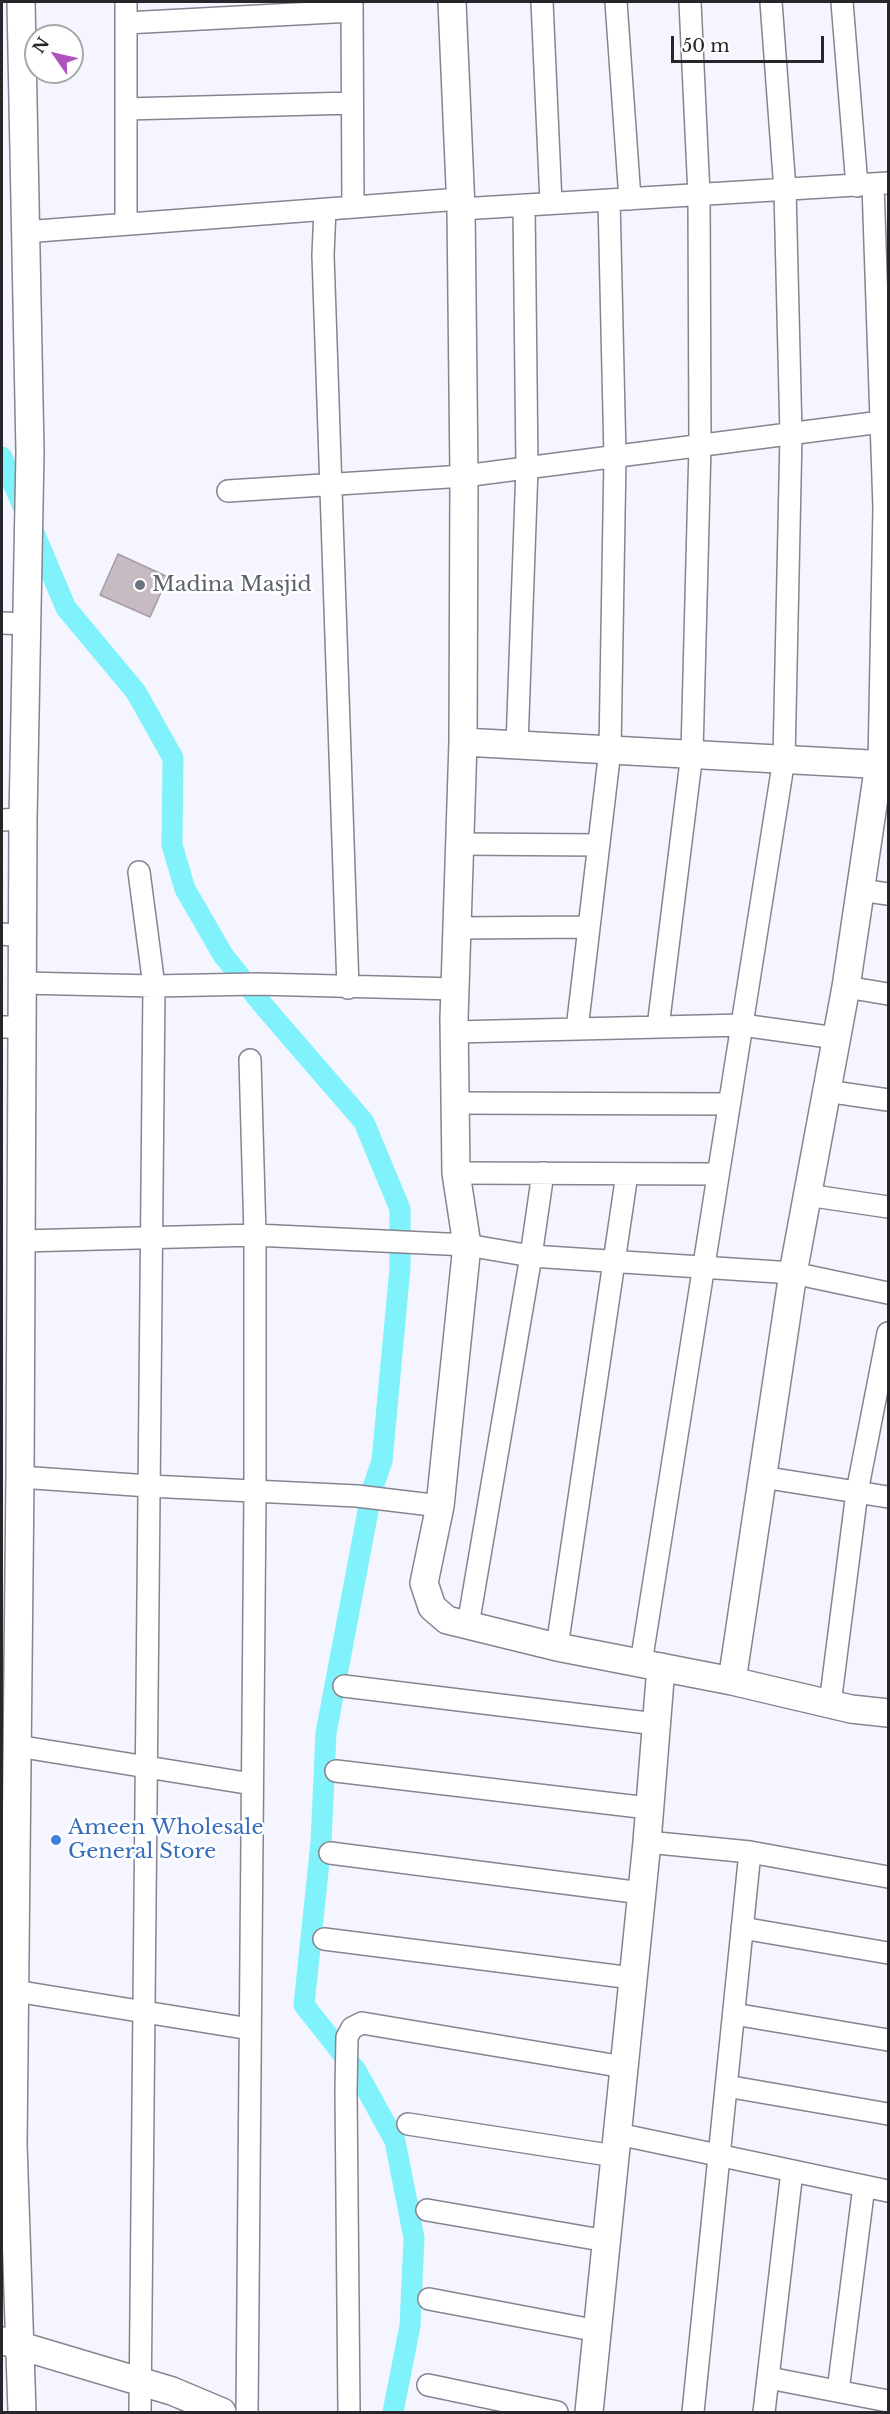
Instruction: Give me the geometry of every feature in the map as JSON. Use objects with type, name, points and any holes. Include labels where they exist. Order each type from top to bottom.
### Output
[{"type":"street","points":[[21,2],[30,453],[28,568],[14,623],[12,935],[22,983],[12,1027],[21,1240],[9,1743],[15,1991],[8,2039],[13,2144],[11,2343],[22,2412]]},
{"type":"street","points":[[452,2],[460,204],[464,476],[463,742],[457,928],[455,1103],[456,1173],[467,1245],[440,1506],[424,1583],[432,1607],[447,1620],[557,1647],[732,1681],[830,1704],[888,1713]]},
{"type":"street","points":[[542,2],[552,203]]},
{"type":"street","points":[[578,1029],[610,750],[620,200],[616,2]]},
{"type":"street","points":[[658,1027],[692,753],[700,446],[699,195],[690,2]]},
{"type":"street","points":[[589,2412],[647,1842],[656,1724],[651,1665],[704,1268],[784,759],[791,435],[785,190],[771,2]]},
{"type":"street","points":[[732,1681],[793,1273],[846,987],[860,890],[884,764],[884,508],[873,184],[842,2]]},
{"type":"street","points":[[126,224],[126,12],[352,6],[353,207]]},
{"type":"street","points":[[126,109],[352,103]]},
{"type":"street","points":[[24,232],[353,207],[524,205],[873,184]]},
{"type":"street","points":[[517,745],[527,468],[524,205]]},
{"type":"street","points":[[326,209],[323,255],[348,988]]},
{"type":"street","points":[[228,491],[464,476],[881,422]]},
{"type":"street","points":[[463,742],[884,764]]},
{"type":"street","points":[[460,844],[599,844]]},
{"type":"street","points":[[139,872],[154,986],[140,2412]]},
{"type":"street","points":[[860,890],[888,894]]},
{"type":"street","points":[[457,928],[589,927]]},
{"type":"street","points":[[22,983],[154,986],[257,984],[456,989]]},
{"type":"street","points":[[846,987],[888,993]]},
{"type":"street","points":[[455,1032],[742,1025],[836,1038]]},
{"type":"street","points":[[247,2412],[255,1492],[255,1235],[250,1060]]},
{"type":"street","points":[[826,1091],[888,1100]]},
{"type":"street","points":[[455,1103],[729,1104]]},
{"type":"street","points":[[456,1173],[718,1174]]},
{"type":"street","points":[[468,1625],[543,1173]]},
{"type":"street","points":[[557,1647],[627,1173]]},
{"type":"street","points":[[807,1195],[888,1208]]},
{"type":"street","points":[[21,1240],[255,1235],[467,1245],[531,1256],[793,1273],[888,1293]]},
{"type":"street","points":[[830,1704],[857,1492],[888,1333]]},
{"type":"street","points":[[14,1462],[149,1486],[366,1497],[440,1506]]},
{"type":"street","points":[[762,1477],[888,1497]]},
{"type":"street","points":[[344,1686],[656,1724]]},
{"type":"street","points":[[9,1743],[146,1768],[252,1784]]},
{"type":"street","points":[[336,1771],[648,1808]]},
{"type":"street","points":[[647,1842],[750,1852],[888,1877]]},
{"type":"street","points":[[693,2412],[750,1852]]},
{"type":"street","points":[[330,1853],[640,1895]]},
{"type":"street","points":[[742,1928],[888,1953]]},
{"type":"street","points":[[324,1939],[632,1978]]},
{"type":"street","points":[[15,1991],[250,2029]]},
{"type":"street","points":[[734,2014],[888,2040]]},
{"type":"street","points":[[349,2412],[346,2091],[347,2037],[352,2028],[362,2024],[624,2067]]},
{"type":"street","points":[[726,2086],[888,2114]]},
{"type":"street","points":[[408,2124],[719,2156],[888,2191]]},
{"type":"street","points":[[764,2412],[792,2170]]},
{"type":"street","points":[[838,2391],[864,2186]]},
{"type":"street","points":[[427,2210],[607,2241]]},
{"type":"street","points":[[429,2299],[598,2331]]},
{"type":"street","points":[[11,2343],[172,2391],[222,2412]]},
{"type":"street","points":[[769,2378],[888,2401]]},
{"type":"street","points":[[428,2385],[557,2412]]},
{"type":"building","name":"Madina Masjid","points":[[118,554],[168,577],[150,617],[100,595]]},
{"type":"waterway","points":[[2,457],[66,608],[136,692],[173,758],[172,845],[185,889],[223,955],[364,1122],[400,1209],[400,1268],[382,1461],[372,1490],[326,1733],[321,1843],[304,2005],[357,2072],[395,2141],[414,2238],[410,2326],[393,2412]]},
{"type":"place","name":"Madina Masjid","points":[[140,585]]},
{"type":"place","name":"Ameen Wholesale General Store","points":[[56,1840]]}]
